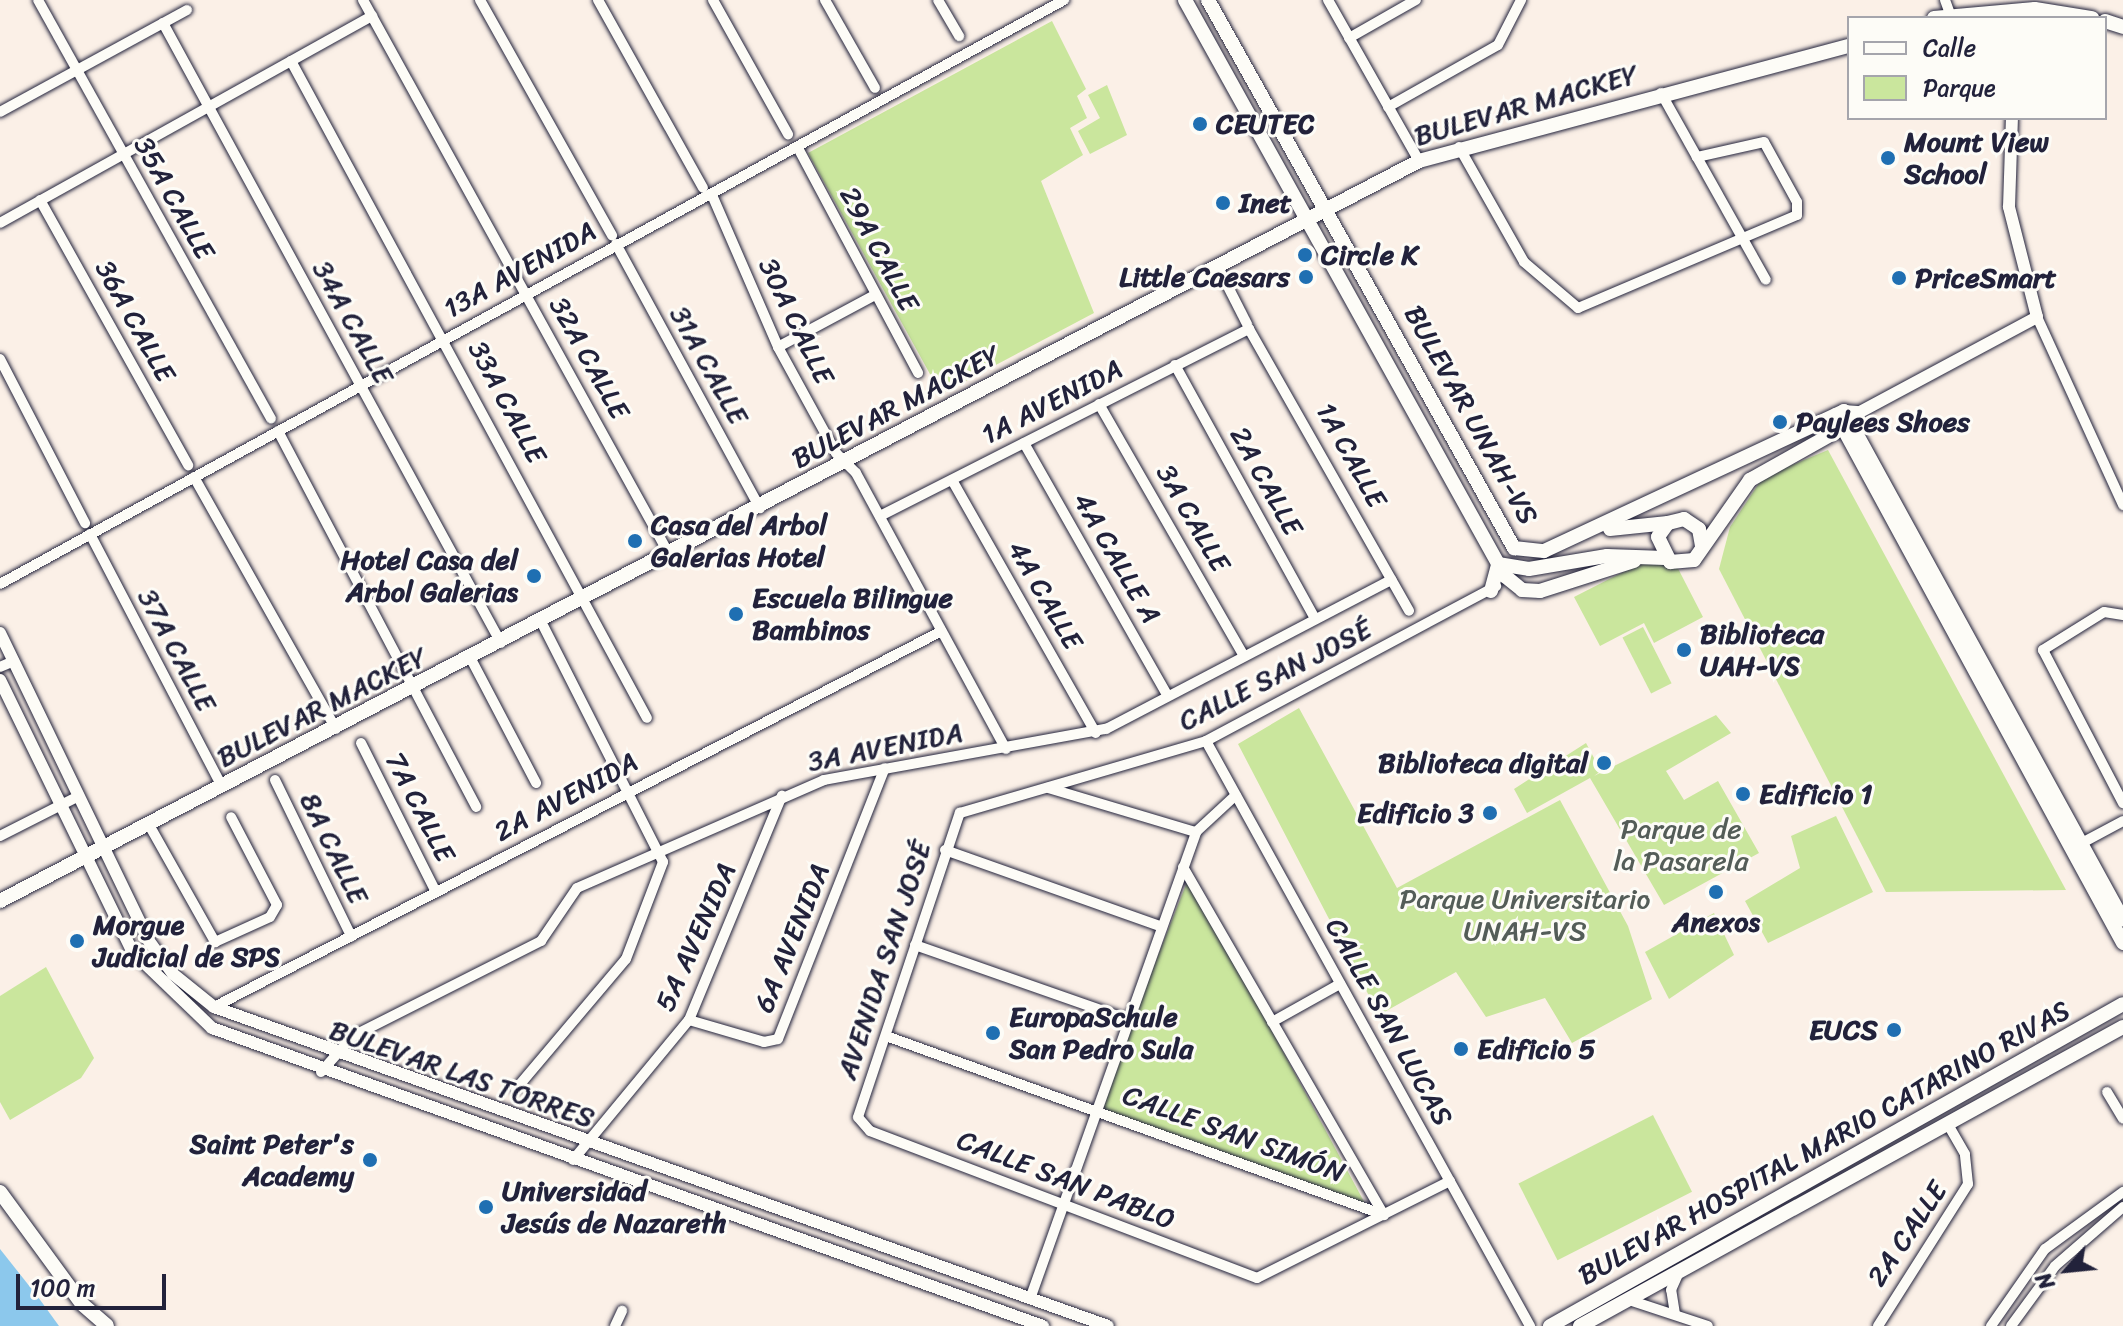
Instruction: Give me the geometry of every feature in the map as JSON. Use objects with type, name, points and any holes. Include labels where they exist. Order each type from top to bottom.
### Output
[{"type":"main road","name":"BULEVAR UNAH-VS","points":[[1185,0],[1502,570],[1529,569],[1607,556],[1634,561],[1665,558]]},
{"type":"main road","name":"BULEVAR UNAH-VS","points":[[1208,0],[1514,548],[1533,554],[1847,418]]},
{"type":"main road","points":[[1948,7],[2034,14],[2053,5],[2086,16]]},
{"type":"main road","name":"BULEVAR MACKEY","points":[[0,901],[670,556],[1419,161],[1458,146],[1847,46]]},
{"type":"main road","points":[[1697,484],[1658,542],[1665,558],[1689,562],[1750,480],[1847,418],[2123,943]]},
{"type":"main road","points":[[1599,527],[1673,521],[1699,529],[1702,546]]},
{"type":"main road","points":[[1491,591],[1502,570],[1522,590],[1540,591],[1634,561]]},
{"type":"main road","points":[[2035,771],[2123,920]]},
{"type":"main road","points":[[2103,1016],[2123,991]]},
{"type":"main road","name":"BULEVAR HOSPITAL MARIO CATARINO RIVAS","points":[[1550,1326],[2123,1004]]},
{"type":"main road","points":[[2070,1056],[2089,1036],[2123,1016]]},
{"type":"main road","name":"BULEVAR HOSPITAL MARIO CATARINO RIVAS","points":[[1580,1326],[2123,1027]]},
{"type":"main road","points":[[2061,1040],[2089,1036]]},
{"type":"main road","points":[[0,1192],[82,1304],[107,1326]]},
{"type":"street","name":"35A CALLE","points":[[38,0],[271,419]]},
{"type":"street","name":"32A CALLE","points":[[363,0],[670,556]]},
{"type":"street","name":"31A CALLE","points":[[480,0],[760,508]]},
{"type":"street","name":"30A CALLE","points":[[598,0],[708,192],[778,347],[880,516],[1006,749]]},
{"type":"street","points":[[713,0],[788,134]]},
{"type":"street","points":[[825,0],[875,88]]},
{"type":"street","points":[[938,0],[959,36]]},
{"type":"street","name":"13A AVENIDA","points":[[0,584],[526,294],[614,239],[798,148],[1048,4],[1064,0]]},
{"type":"street","points":[[1328,0],[1419,161]]},
{"type":"street","points":[[1349,38],[1416,0]]},
{"type":"street","points":[[1388,107],[1498,45],[1521,0]]},
{"type":"street","points":[[0,112],[187,10]]},
{"type":"street","points":[[0,223],[372,16]]},
{"type":"street","name":"34A CALLE","points":[[163,23],[501,643]]},
{"type":"street","name":"33A CALLE","points":[[291,61],[446,338],[647,718]]},
{"type":"street","points":[[1661,93],[1766,280]]},
{"type":"street","points":[[2012,120],[2009,207],[2037,317],[2123,505]]},
{"type":"street","points":[[1458,146],[1524,262],[1571,306],[1593,305],[1742,239],[1799,209],[1771,148],[1755,140],[1697,157]]},
{"type":"street","name":"29A CALLE","points":[[798,148],[918,373]]},
{"type":"street","name":"36A CALLE","points":[[40,200],[188,465]]},
{"type":"street","name":"1A CALLE","points":[[1219,269],[1246,326],[1418,628]]},
{"type":"street","points":[[778,347],[875,295]]},
{"type":"street","points":[[1847,418],[2037,317]]},
{"type":"street","name":"1A AVENIDA","points":[[880,516],[1246,326]]},
{"type":"street","points":[[0,359],[85,523]]},
{"type":"street","name":"2A CALLE","points":[[1175,365],[1315,619]]},
{"type":"street","name":"3A CALLE","points":[[1099,404],[1244,656]]},
{"type":"street","points":[[278,431],[476,807]]},
{"type":"street","name":"4A CALLE A","points":[[1024,443],[1168,696]]},
{"type":"street","points":[[194,477],[336,729]]},
{"type":"street","name":"4A CALLE","points":[[952,480],[1096,733]]},
{"type":"street","name":"37A CALLE","points":[[90,534],[222,787]]},
{"type":"street","name":"3A AVENIDA","points":[[320,1073],[353,1036],[541,941],[577,888],[782,795],[885,768],[1096,733],[1391,580]]},
{"type":"street","name":"CALLE SAN JOSÉ","points":[[960,813],[1206,741],[1491,591]]},
{"type":"street","points":[[2123,615],[2104,612],[2043,650],[2123,803]]},
{"type":"street","points":[[516,1089],[626,959],[662,869],[659,851],[541,622]]},
{"type":"street","name":"2A AVENIDA","points":[[214,1007],[942,631]]},
{"type":"street","name":"BULEVAR LAS TORRES","points":[[0,633],[161,961],[214,1007],[335,1056],[1108,1326]]},
{"type":"street","points":[[471,659],[536,783]]},
{"type":"street","points":[[0,667],[14,661]]},
{"type":"street","name":"BULEVAR LAS TORRES","points":[[0,680],[113,915],[142,966],[197,1018],[320,1073],[1043,1326]]},
{"type":"street","name":"CALLE SAN LUCAS","points":[[1206,741],[1530,1326]]},
{"type":"street","name":"7A CALLE","points":[[361,743],[436,892]]},
{"type":"street","name":"6A AVENIDA","points":[[689,1020],[764,1042],[778,1039],[885,768]]},
{"type":"street","name":"8A CALLE","points":[[275,780],[351,936]]},
{"type":"street","points":[[1046,787],[1196,832]]},
{"type":"street","name":"5A AVENIDA","points":[[573,1160],[689,1020],[782,795]]},
{"type":"street","points":[[1030,1299],[1196,832],[1236,795]]},
{"type":"street","points":[[0,836],[79,796]]},
{"type":"street","name":"AVENIDA SAN JOSÉ","points":[[861,1124],[945,850],[960,813]]},
{"type":"street","points":[[148,823],[211,940],[276,909],[231,817]]},
{"type":"street","points":[[2080,844],[2123,821]]},
{"type":"street","points":[[945,850],[1162,927]]},
{"type":"street","points":[[1183,867],[1384,1215],[1450,1181]]},
{"type":"street","points":[[113,915],[131,905]]},
{"type":"street","points":[[915,945],[1129,1020]]},
{"type":"street","points":[[1272,1022],[1340,984]]},
{"type":"street","name":"CALLE SAN SIMÓN","points":[[886,1036],[1384,1215]]},
{"type":"street","points":[[2107,1092],[2123,1119]]},
{"type":"street","name":"CALLE SAN PABLO","points":[[861,1124],[1257,1278],[1384,1215]]},
{"type":"street","name":"2A CALLE","points":[[1878,1326],[1968,1184],[1965,1154],[1948,1125]]},
{"type":"street","points":[[1991,1326],[2045,1249],[2123,1192]]},
{"type":"street","points":[[2011,1326],[2055,1266],[2123,1207]]},
{"type":"street","points":[[1675,1314],[1671,1290],[1679,1272]]},
{"type":"street","points":[[1629,1300],[1708,1326]]},
{"type":"street","points":[[615,1326],[622,1311]]},
{"type":"green space","points":[[1052,21],[1086,89],[1077,96],[1087,118],[1070,128],[1083,155],[1041,181],[1094,313],[941,394],[808,153]]},
{"type":"green space","points":[[1107,85],[1127,135],[1090,154],[1078,131],[1100,118],[1088,95]]},
{"type":"green space","points":[[1828,450],[2066,890],[1886,892],[1719,569],[1730,527],[1763,477]]},
{"type":"green space","points":[[1668,549],[1703,617],[1654,643],[1644,623],[1600,646],[1574,597]]},
{"type":"green space","points":[[1643,627],[1672,683],[1651,694],[1623,637]]},
{"type":"green space","name":"Parque Universitario UNAH-VS","points":[[1299,708],[1397,888],[1560,800],[1628,926],[1652,999],[1572,1043],[1545,998],[1486,1017],[1456,972],[1379,1015],[1238,744]]},
{"type":"green space","name":"Parque de la Pasarela","points":[[1716,715],[1731,733],[1666,771],[1684,800],[1718,781],[1759,853],[1664,905],[1590,778],[1527,813],[1514,789],[1586,743],[1601,771],[1594,776]]},
{"type":"green space","points":[[1836,816],[1873,892],[1768,943],[1745,901],[1800,868],[1791,836]]},
{"type":"green space","points":[[1189,877],[1368,1209],[1097,1110]]},
{"type":"green space","points":[[1714,913],[1734,955],[1669,999],[1645,952]]},
{"type":"green space","points":[[46,967],[94,1058],[81,1078],[10,1120],[0,1102],[0,996]]},
{"type":"green space","points":[[1653,1115],[1692,1192],[1558,1260],[1518,1184]]},
{"type":"water","points":[[0,1249],[38,1297],[59,1326],[0,1326]]},
{"type":"place","name":"CEUTEC","points":[[1200,124]]},
{"type":"place","name":"Mount View School","points":[[1888,158]]},
{"type":"place","name":"Inet","points":[[1223,203]]},
{"type":"place","name":"Circle K","points":[[1305,255]]},
{"type":"place","name":"Little Caesars","points":[[1306,277]]},
{"type":"place","name":"PriceSmart","points":[[1899,278]]},
{"type":"place","name":"Paylees Shoes","points":[[1780,422]]},
{"type":"place","name":"Casa del Arbol Galerias Hotel","points":[[635,541]]},
{"type":"place","name":"Hotel Casa del Arbol Galerias","points":[[534,576]]},
{"type":"place","name":"Escuela Bilingue Bambinos","points":[[736,614]]},
{"type":"place","name":"Biblioteca UAH-VS","points":[[1684,650]]},
{"type":"place","name":"Biblioteca digital","points":[[1604,763]]},
{"type":"place","name":"Edificio 1","points":[[1743,794]]},
{"type":"place","name":"Edificio 3","points":[[1490,813]]},
{"type":"place","name":"Anexos","points":[[1716,892]]},
{"type":"place","name":"Morgue Judicial de SPS","points":[[77,941]]},
{"type":"place","name":"EUCS","points":[[1894,1030]]},
{"type":"place","name":"EuropaSchule San Pedro Sula","points":[[993,1033]]},
{"type":"place","name":"Edificio 5","points":[[1461,1049]]},
{"type":"place","name":"Saint Peter's Academy","points":[[370,1160]]},
{"type":"place","name":"Universidad Jesús de Nazareth","points":[[486,1207]]}]
